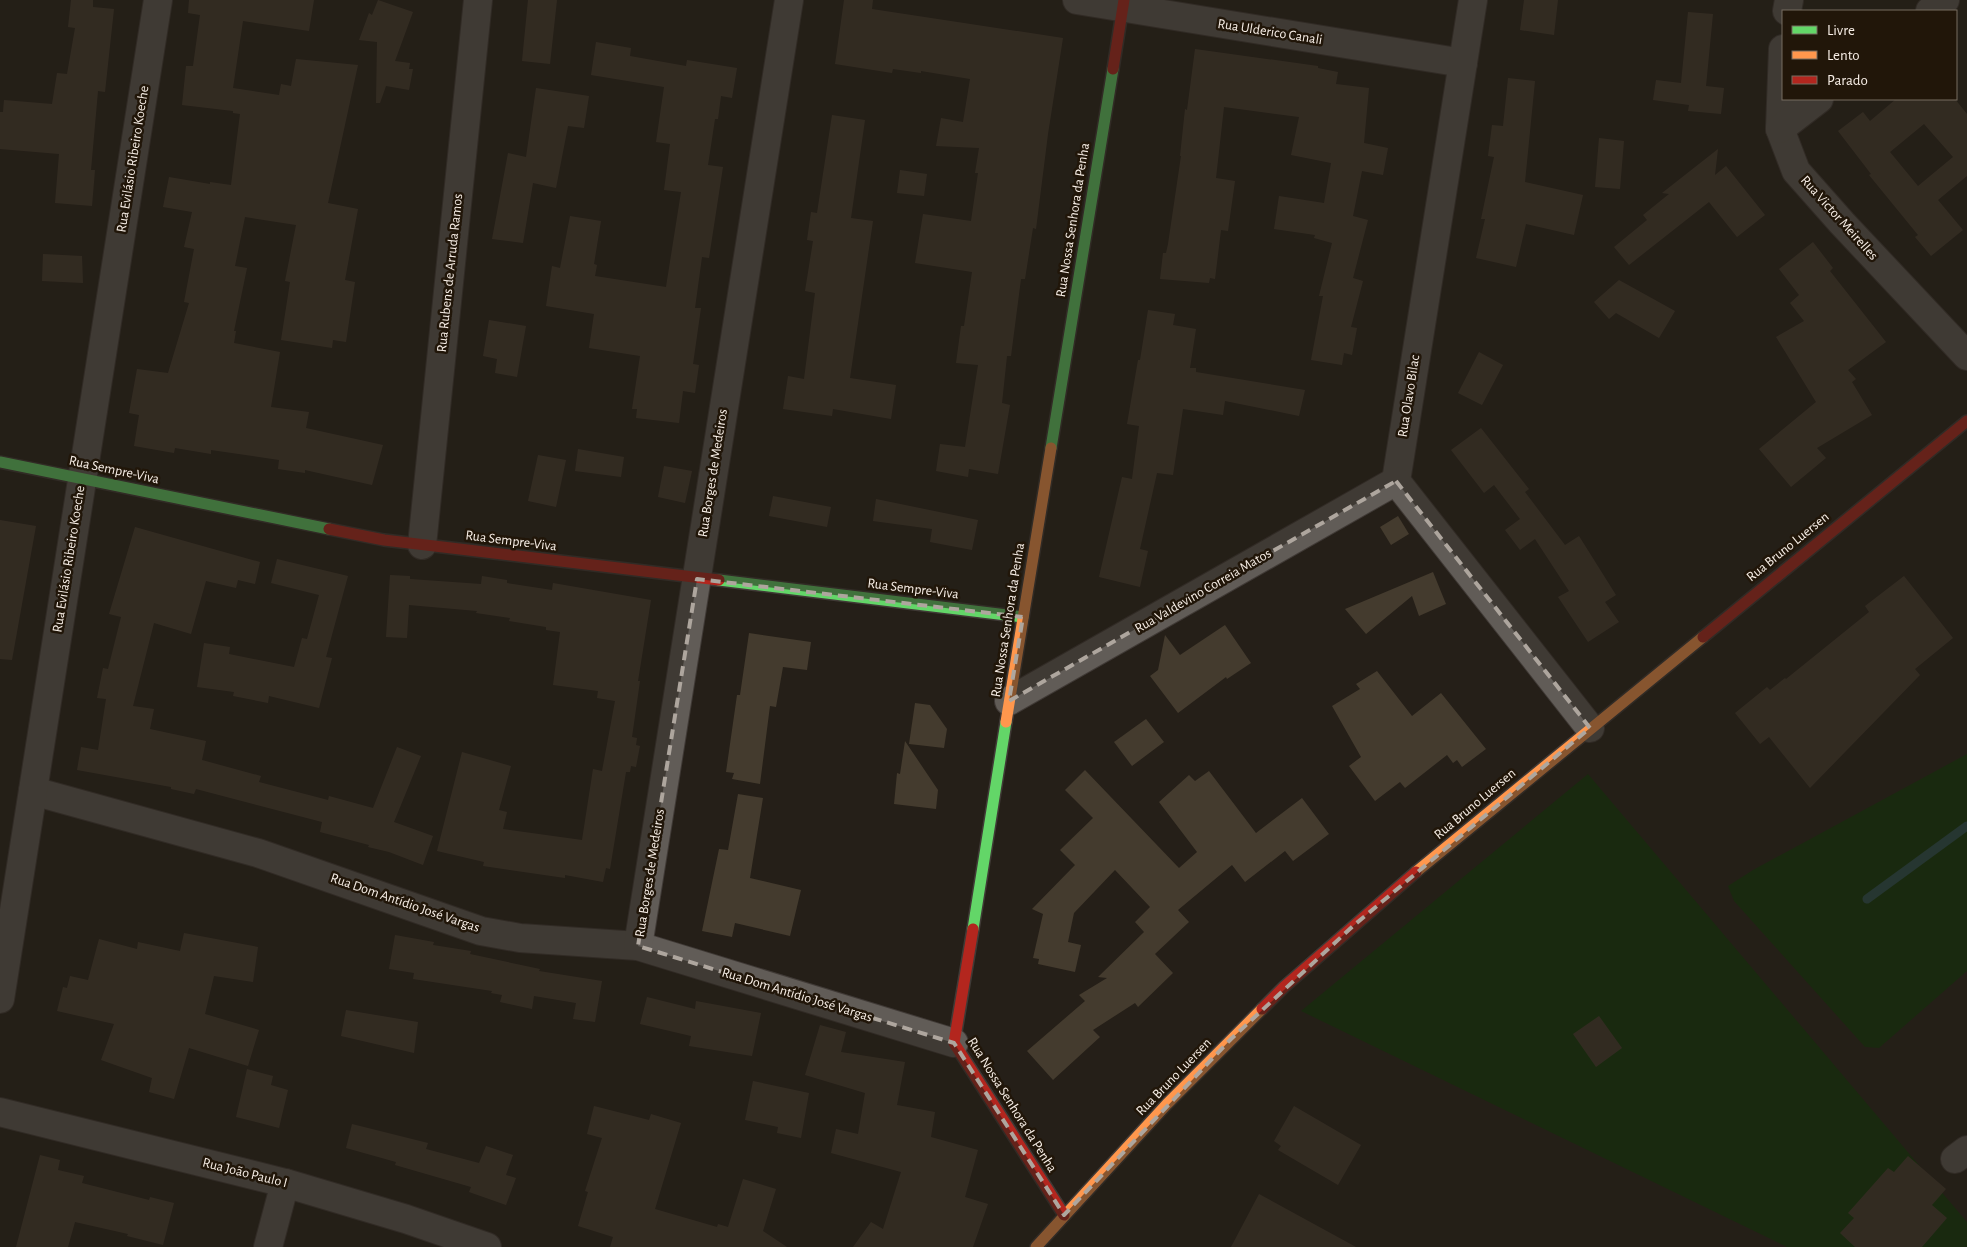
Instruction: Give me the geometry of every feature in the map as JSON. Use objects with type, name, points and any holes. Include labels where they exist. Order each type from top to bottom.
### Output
[{"type":"street","name":"Rua Evilásio Ribeiro Koeche","points":[[0,999],[158,0]]},
{"type":"street","name":"Rua Rubens de Arruda Ramos","points":[[422,546],[478,0]]},
{"type":"street","name":"Rua Borges de Medeiros","points":[[638,946],[789,0]]},
{"type":"street","name":"Rua Ulderico Canali","points":[[1077,0],[1124,4],[1463,63]]},
{"type":"street","name":"Rua Olavo Bilac","points":[[1396,481],[1473,0]]},
{"type":"street","points":[[1931,10],[1944,0]]},
{"type":"street","name":"Rua Nossa Senhora da Penha","points":[[1064,1215],[954,1043],[1124,4]]},
{"type":"street","name":"Rua Victor Meirelles","points":[[1782,76],[1780,129],[1796,171],[1842,223],[1967,356]]},
{"type":"street","points":[[1780,129],[1818,100]]},
{"type":"street","name":"Rua Bruno Luersen","points":[[1036,1247],[1167,1104],[1284,987],[1412,875],[1967,421]]},
{"type":"street","name":"Rua Sempre-Viva","points":[[0,462],[384,540],[422,546],[1023,617]]},
{"type":"street","points":[[1396,481],[1590,728]]},
{"type":"street","name":"Rua Valdevino Correia Matos","points":[[1010,701],[1396,481]]},
{"type":"street","name":"Rua Dom Antídio José Vargas","points":[[33,791],[258,853],[481,931],[520,938],[638,946],[954,1043]]},
{"type":"street","name":"Rua João Paulo I","points":[[0,1112],[286,1183],[406,1219],[487,1247]]},
{"type":"street","points":[[268,1247],[286,1183]]},
{"type":"highlighted area","points":[[1396,481],[1590,728],[1353,926],[1231,1039],[1064,1215],[954,1043],[638,946],[697,579],[1023,617],[1009,701]]},
{"type":"green space","points":[[1967,754],[1967,971],[1879,1048],[1865,1047],[1734,901],[1728,886],[1753,870]]},
{"type":"green space","points":[[1588,774],[1967,1222],[1967,1247],[1787,1247],[1301,1011]]},
{"type":"building","points":[[71,0],[93,0],[93,7],[114,9],[105,92],[98,91],[91,170],[95,170],[92,206],[55,203],[59,154],[0,149],[0,112],[3,112],[4,100],[52,104],[57,73],[67,74],[75,28],[68,27]]},
{"type":"building","points":[[189,0],[314,0],[309,31],[243,21],[233,88],[279,95],[281,84],[291,86],[296,59],[358,65],[328,203],[358,209],[345,280],[355,282],[346,342],[333,340],[332,348],[281,340],[290,282],[285,281],[296,225],[245,217],[235,266],[247,268],[234,331],[236,331],[234,343],[280,352],[271,407],[309,412],[306,428],[383,445],[372,485],[305,470],[305,473],[278,469],[279,460],[211,450],[211,454],[175,448],[174,453],[134,446],[139,415],[129,413],[137,369],[168,373],[189,303],[184,302],[194,249],[184,247],[192,212],[163,207],[169,177],[210,184],[210,182],[231,185],[240,114],[233,113],[233,111],[182,105],[186,66],[193,66],[200,15],[188,13]]},
{"type":"building","points":[[378,0],[413,12],[395,61],[410,63],[409,69],[413,69],[409,90],[386,86],[380,103],[376,103],[377,42],[359,40],[369,13],[372,15]]},
{"type":"building","points":[[528,0],[557,0],[550,64],[522,61]]},
{"type":"building","points":[[844,0],[873,0],[872,9],[1063,38],[1036,229],[1033,228],[1025,279],[1021,279],[1011,356],[1007,356],[1002,403],[1010,405],[998,474],[969,469],[968,477],[936,471],[940,444],[965,447],[978,365],[956,363],[972,272],[915,263],[923,214],[971,221],[978,173],[975,173],[979,148],[936,146],[941,118],[963,122],[970,79],[921,71],[921,73],[893,69],[892,73],[835,64]]},
{"type":"building","points":[[1524,0],[1558,0],[1554,35],[1520,30]]},
{"type":"building","points":[[1688,12],[1713,14],[1706,86],[1724,88],[1721,114],[1688,111],[1689,105],[1653,100],[1656,80],[1681,83]]},
{"type":"building","points":[[596,42],[631,48],[630,56],[686,66],[687,60],[737,68],[732,98],[721,96],[718,119],[715,119],[708,165],[723,167],[709,258],[702,257],[695,308],[701,308],[693,364],[699,365],[695,393],[683,391],[679,423],[636,418],[637,409],[632,409],[640,356],[589,348],[594,314],[546,306],[552,266],[560,268],[570,216],[601,221],[594,264],[597,265],[595,276],[666,287],[681,192],[664,190],[670,144],[656,142],[664,87],[591,75]]},
{"type":"building","points":[[1195,49],[1318,66],[1318,68],[1338,72],[1336,84],[1369,88],[1364,143],[1388,148],[1383,175],[1362,171],[1353,216],[1368,220],[1353,278],[1363,281],[1351,327],[1357,328],[1352,355],[1344,353],[1342,365],[1311,360],[1323,296],[1319,296],[1332,243],[1314,238],[1315,235],[1274,229],[1279,196],[1324,203],[1331,163],[1291,155],[1299,117],[1224,107],[1216,178],[1235,181],[1228,231],[1221,230],[1215,279],[1210,278],[1209,283],[1160,279],[1163,253],[1166,253],[1168,244],[1181,156],[1185,109],[1187,110]]},
{"type":"building","points":[[1508,78],[1535,81],[1525,182],[1583,195],[1574,235],[1526,224],[1516,267],[1476,258],[1485,219],[1481,219],[1494,157],[1488,156],[1492,125],[1503,126]]},
{"type":"building","points":[[536,88],[589,96],[584,128],[568,126],[556,188],[533,183],[523,243],[492,239],[508,153],[526,157]]},
{"type":"building","points":[[1895,100],[1956,100],[1967,114],[1967,176],[1938,200],[1963,230],[1931,256],[1915,237],[1918,235],[1869,175],[1871,174],[1838,131],[1863,112],[1870,121]],"holes":[[[1924,124],[1953,157],[1918,186],[1890,152]]]},
{"type":"building","points":[[832,115],[865,120],[851,218],[873,221],[850,378],[896,385],[891,419],[833,409],[832,416],[783,409],[788,376],[804,379],[815,293],[805,291],[813,241],[807,240],[811,212],[817,213]]},
{"type":"building","points":[[1599,138],[1624,141],[1620,189],[1595,187]]},
{"type":"building","points":[[1718,149],[1715,175],[1726,166],[1765,215],[1737,237],[1709,202],[1629,265],[1614,247],[1647,220],[1643,215],[1669,194],[1662,193]]},
{"type":"building","points":[[900,170],[927,174],[924,196],[897,193]]},
{"type":"building","points":[[1813,242],[1833,268],[1830,271],[1886,342],[1848,370],[1856,379],[1852,382],[1872,415],[1817,448],[1826,458],[1791,487],[1759,449],[1816,402],[1776,337],[1804,321],[1790,303],[1799,295],[1779,269]]},
{"type":"building","points":[[43,254],[82,256],[83,283],[42,281]]},
{"type":"building","points":[[1619,280],[1675,311],[1659,338],[1616,313],[1609,319],[1594,302]]},
{"type":"building","points":[[1148,310],[1175,314],[1173,325],[1196,329],[1190,368],[1196,368],[1196,372],[1305,390],[1299,416],[1225,401],[1223,415],[1183,409],[1173,475],[1157,473],[1140,549],[1148,551],[1140,587],[1099,577],[1122,477],[1132,479],[1139,426],[1127,424]]},
{"type":"building","points":[[489,320],[526,326],[517,377],[495,373],[497,359],[483,356]]},
{"type":"building","points":[[1479,352],[1503,365],[1482,405],[1458,393]]},
{"type":"building","points":[[1481,428],[1529,489],[1525,492],[1565,545],[1579,536],[1616,595],[1605,602],[1619,622],[1588,642],[1558,597],[1569,591],[1535,539],[1520,550],[1505,530],[1520,519],[1494,485],[1484,493],[1451,450]]},
{"type":"building","points":[[578,449],[624,457],[621,477],[575,471]]},
{"type":"building","points":[[538,455],[566,460],[556,507],[528,501]]},
{"type":"building","points":[[664,466],[692,471],[685,503],[658,497]]},
{"type":"building","points":[[773,496],[831,507],[827,527],[769,516]]},
{"type":"building","points":[[876,499],[978,520],[972,550],[930,542],[932,529],[873,521]]},
{"type":"building","points":[[1398,516],[1409,534],[1391,545],[1380,527]]},
{"type":"building","points":[[0,520],[36,526],[12,660],[0,659]]},
{"type":"building","points":[[135,527],[260,562],[255,584],[238,580],[236,588],[206,581],[191,634],[154,623],[133,706],[154,709],[150,729],[206,741],[202,760],[261,776],[259,782],[328,800],[329,796],[373,808],[397,747],[421,756],[394,822],[433,836],[423,865],[389,852],[368,847],[369,845],[320,832],[322,822],[196,789],[194,794],[171,789],[171,787],[77,770],[81,747],[98,750],[106,699],[97,698],[103,668],[108,669],[121,617],[109,614]]},
{"type":"building","points":[[277,559],[348,576],[326,657],[332,658],[319,708],[269,696],[268,703],[233,696],[234,692],[197,687],[204,643],[230,647],[229,654],[294,667],[302,638],[307,639],[319,595],[271,583]]},
{"type":"building","points":[[1433,572],[1446,604],[1419,616],[1412,596],[1366,634],[1345,609]]},
{"type":"building","points":[[390,575],[410,576],[410,579],[481,584],[482,576],[507,580],[507,583],[552,590],[553,583],[651,600],[638,681],[640,681],[632,737],[637,738],[636,745],[640,746],[636,767],[631,766],[630,772],[626,772],[610,869],[606,868],[603,882],[565,875],[565,878],[483,866],[484,862],[437,851],[462,752],[511,766],[499,810],[507,812],[503,829],[582,840],[593,769],[602,771],[615,701],[597,698],[598,691],[553,685],[560,632],[546,630],[546,627],[509,621],[510,618],[476,613],[477,611],[409,605],[407,638],[386,637]]},
{"type":"building","points":[[1904,576],[1953,638],[1915,669],[1920,675],[1810,788],[1769,737],[1760,744],[1735,713],[1767,687],[1770,690],[1786,679],[1869,612],[1865,606]]},
{"type":"building","points":[[1225,625],[1251,663],[1227,679],[1226,677],[1178,713],[1150,676],[1158,670],[1165,635],[1180,655]]},
{"type":"building","points":[[749,633],[811,642],[807,670],[783,667],[776,707],[770,706],[760,784],[732,779],[734,773],[726,772],[737,695],[740,695]]},
{"type":"building","points":[[1377,671],[1412,716],[1441,693],[1486,749],[1462,767],[1457,760],[1453,763],[1447,755],[1405,788],[1400,782],[1375,801],[1349,766],[1361,757],[1332,706],[1360,689],[1356,684]]},
{"type":"building","points":[[915,703],[930,705],[947,729],[944,748],[909,744]]},
{"type":"building","points":[[1146,719],[1164,742],[1132,766],[1114,742]]},
{"type":"building","points":[[905,741],[938,790],[936,809],[894,804],[897,773],[900,774]]},
{"type":"building","points":[[1085,770],[1179,868],[1197,852],[1159,802],[1189,775],[1195,781],[1209,771],[1256,833],[1302,798],[1329,834],[1293,861],[1285,851],[1245,882],[1232,865],[1178,910],[1189,922],[1155,954],[1173,973],[1138,1007],[1135,1003],[1093,1030],[1100,1037],[1053,1080],[1027,1051],[1085,1001],[1079,995],[1107,978],[1098,977],[1144,932],[1135,922],[1150,907],[1115,870],[1074,913],[1068,942],[1081,945],[1075,972],[1038,964],[1039,959],[1033,958],[1043,914],[1032,909],[1075,865],[1060,850],[1093,818],[1065,790]]},
{"type":"building","points":[[738,794],[763,798],[750,878],[801,890],[790,936],[735,923],[732,937],[702,931],[719,849],[728,850]]},
{"type":"building","points":[[184,933],[258,947],[253,982],[214,976],[205,1014],[259,1030],[248,1066],[189,1048],[174,1099],[149,1092],[152,1078],[101,1060],[114,1024],[57,1011],[63,987],[67,988],[70,976],[88,980],[99,939],[137,949],[138,942],[180,951]]},
{"type":"building","points":[[395,935],[434,942],[433,945],[471,951],[470,954],[540,969],[539,971],[602,981],[595,1022],[573,1019],[576,1003],[534,996],[532,1009],[500,1002],[502,995],[491,993],[492,991],[413,979],[414,973],[389,969]]},
{"type":"building","points":[[647,997],[695,1009],[696,1001],[761,1013],[752,1056],[689,1046],[691,1036],[640,1024]]},
{"type":"building","points":[[346,1010],[418,1022],[414,1053],[341,1036]]},
{"type":"building","points":[[1599,1016],[1622,1048],[1596,1067],[1573,1034]]},
{"type":"building","points":[[820,1025],[846,1032],[841,1052],[905,1062],[897,1105],[935,1112],[931,1137],[978,1150],[965,1197],[988,1204],[973,1247],[853,1247],[871,1222],[883,1229],[901,1172],[831,1153],[836,1129],[858,1134],[865,1093],[805,1075]]},
{"type":"building","points":[[247,1069],[273,1076],[271,1085],[288,1090],[279,1128],[236,1117]]},
{"type":"building","points":[[753,1081],[809,1093],[801,1138],[777,1133],[778,1127],[745,1120]]},
{"type":"building","points":[[594,1106],[649,1120],[651,1114],[681,1123],[655,1209],[717,1227],[718,1224],[728,1227],[743,1179],[776,1189],[763,1231],[787,1247],[610,1247],[613,1237],[578,1226],[588,1192],[585,1191],[602,1138],[587,1134]]},
{"type":"building","points":[[1294,1106],[1361,1145],[1338,1185],[1278,1150],[1281,1146],[1274,1141]]},
{"type":"building","points":[[352,1124],[428,1143],[426,1149],[479,1163],[486,1146],[513,1155],[506,1175],[516,1178],[506,1205],[469,1192],[471,1187],[395,1165],[396,1162],[346,1148]]},
{"type":"building","points":[[40,1155],[60,1160],[58,1170],[84,1176],[82,1183],[149,1200],[150,1197],[174,1203],[163,1245],[127,1236],[128,1234],[75,1222],[68,1247],[16,1247]]},
{"type":"building","points":[[1908,1156],[1946,1189],[1932,1205],[1947,1218],[1922,1247],[1855,1247],[1840,1233],[1854,1218],[1848,1213],[1888,1168],[1894,1172]]},
{"type":"building","points":[[1259,1194],[1356,1247],[1231,1247]]},
{"type":"waterway","points":[[1867,899],[1967,826]]},
{"type":"traffic: fast","points":[[1051,448],[1113,69]]},
{"type":"traffic: fast","points":[[0,462],[329,529]]},
{"type":"traffic: fast","points":[[719,580],[1023,617]]},
{"type":"traffic: fast","points":[[973,929],[1006,722]]},
{"type":"traffic: slow","points":[[1006,722],[1051,448]]},
{"type":"traffic: slow","points":[[1416,872],[1703,637]]},
{"type":"traffic: slow","points":[[1036,1247],[1167,1104],[1262,1009]]},
{"type":"traffic: jam","points":[[1113,69],[1124,0]]},
{"type":"traffic: jam","points":[[1703,637],[1967,421]]},
{"type":"traffic: jam","points":[[329,529],[384,540],[719,580]]},
{"type":"traffic: jam","points":[[1262,1009],[1284,987],[1416,872]]},
{"type":"traffic: jam","points":[[973,929],[954,1043],[1064,1215]]}]
